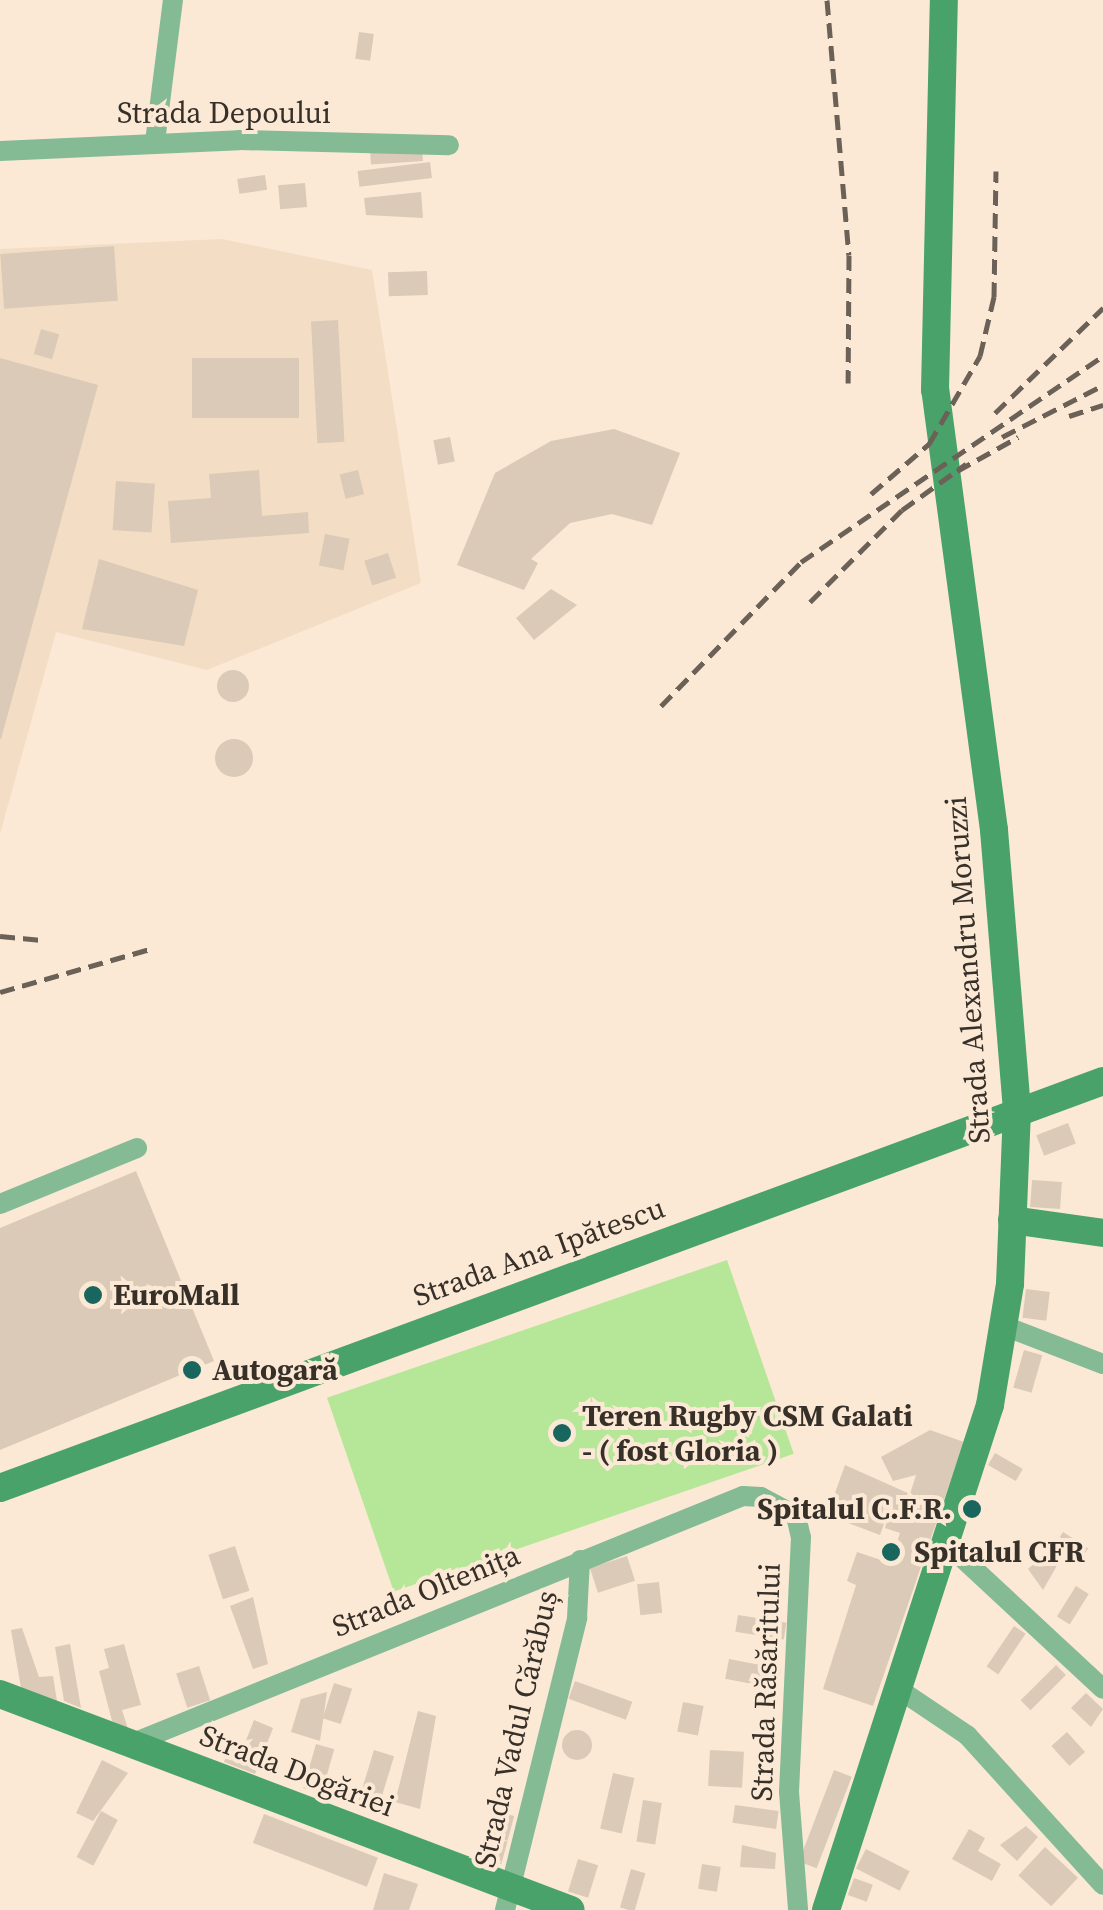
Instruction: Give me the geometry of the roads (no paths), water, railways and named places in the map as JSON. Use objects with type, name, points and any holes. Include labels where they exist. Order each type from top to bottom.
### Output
[{"type":"street","points":[[155,142],[173,0]]},
{"type":"street","name":"Strada Alexandru Moruzzi","points":[[826,1910],[946,1543],[1007,1327],[1018,1110],[994,830],[937,433],[944,0]]},
{"type":"street","name":"Strada Depoului","points":[[0,151],[155,142],[449,146]]},
{"type":"street","name":"Strada Ana Ipătescu","points":[[0,1488],[1103,1081]]},
{"type":"street","points":[[0,1204],[137,1148]]},
{"type":"street","points":[[1012,1220],[1103,1233]]},
{"type":"street","points":[[1007,1327],[1103,1364]]},
{"type":"street","name":"Strada Oltenița","points":[[133,1743],[743,1496]]},
{"type":"street","name":"Strada Răsăritului","points":[[743,1496],[779,1502],[801,1537],[790,1792],[798,1910]]},
{"type":"street","points":[[946,1543],[1103,1689]]},
{"type":"street","name":"Strada Vadul Cărăbuș","points":[[508,1898],[577,1618],[580,1560]]},
{"type":"street","points":[[900,1690],[966,1734],[1103,1885]]},
{"type":"street","name":"Strada Dogăriei","points":[[0,1694],[133,1743],[508,1898],[571,1910]]},
{"type":"railway","points":[[827,0],[849,255],[848,383]]},
{"type":"railway","points":[[871,494],[929,444],[980,356],[994,297],[996,171]]},
{"type":"railway","points":[[995,413],[1103,308]]},
{"type":"railway","points":[[661,706],[801,562],[1103,356]]},
{"type":"railway","points":[[1002,437],[1103,385]]},
{"type":"railway","points":[[1069,416],[1103,405]]},
{"type":"railway","points":[[957,471],[1018,437]]},
{"type":"railway","points":[[810,602],[902,510],[966,464]]},
{"type":"railway","points":[[0,936],[42,940]]},
{"type":"railway","points":[[0,992],[150,949]]},
{"type":"place","name":"EuroMall","points":[[93,1295]]},
{"type":"place","name":"Autogară","points":[[192,1370]]},
{"type":"place","name":"Teren Rugby CSM Galati - ( fost Gloria )","points":[[562,1433]]},
{"type":"place","name":"Spitalul C.F.R.","points":[[972,1509]]},
{"type":"place","name":"Spitalul CFR","points":[[891,1552]]}]
